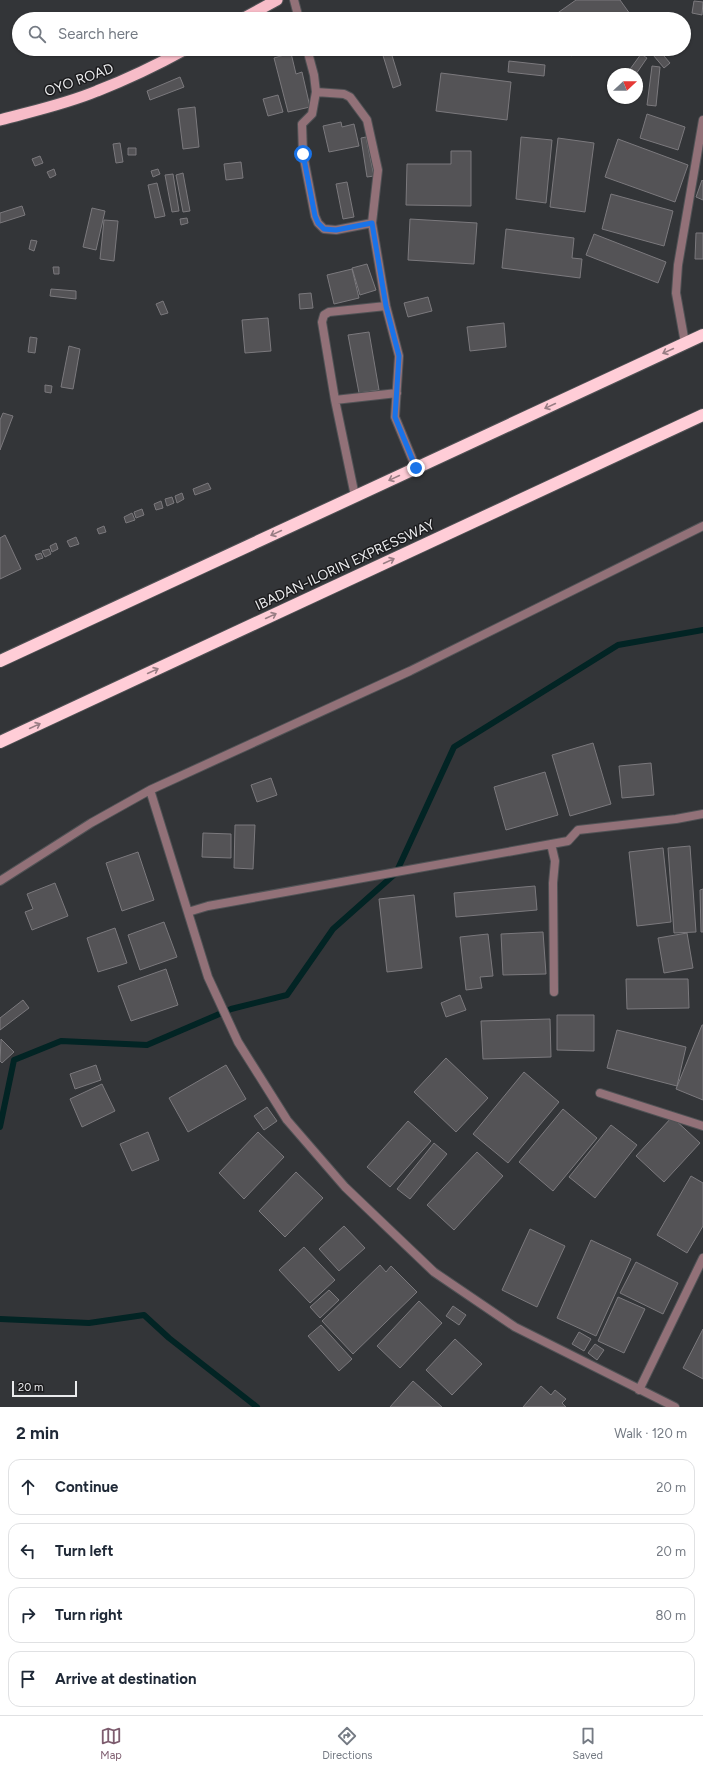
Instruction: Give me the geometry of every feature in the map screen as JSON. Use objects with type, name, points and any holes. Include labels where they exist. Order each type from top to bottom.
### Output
[{"type":"highway","points":[[255,12],[277,0]]},
{"type":"highway","name":"OYO ROAD","points":[[0,120],[96,92],[151,68],[173,56]]},
{"type":"highway","points":[[0,661],[703,335]]},
{"type":"highway","name":"IBADAN-ILORIN EXPRESSWAY","points":[[0,742],[703,415]]},
{"type":"street","points":[[294,0],[297,12]]},
{"type":"street","points":[[310,56],[316,92],[312,114],[302,124],[303,154],[315,216],[318,223],[324,229],[336,230],[372,223]]},
{"type":"street","points":[[316,92],[344,94],[350,97],[367,120],[378,170],[372,223],[386,306],[399,356],[395,417],[416,468]]},
{"type":"street","points":[[685,343],[676,293],[678,265],[703,120]]},
{"type":"street","points":[[356,496],[335,400],[322,322],[324,315],[336,311],[386,306]]},
{"type":"street","points":[[335,400],[397,393]]},
{"type":"street","points":[[0,881],[91,823],[150,790],[410,671],[703,526]]},
{"type":"street","points":[[150,790],[208,977],[238,1042],[287,1120],[346,1187],[434,1272],[514,1327],[675,1407]]},
{"type":"street","points":[[188,912],[208,906],[568,841],[578,830],[676,819],[703,814]]},
{"type":"street","points":[[551,844],[555,861],[553,883],[554,992]]},
{"type":"street","points":[[600,1093],[703,1126]]},
{"type":"street","points":[[639,1390],[703,1258]]},
{"type":"building","points":[[576,0],[620,0],[629,12],[559,12]]},
{"type":"building","points":[[694,1],[703,2],[702,15],[692,13]]},
{"type":"building","points":[[281,56],[292,56],[296,74],[302,72],[310,107],[288,112],[274,58]]},
{"type":"building","points":[[383,56],[392,56],[401,85],[393,88]]},
{"type":"building","points":[[640,56],[647,58],[640,68],[631,68]]},
{"type":"building","points":[[654,56],[664,56],[670,63],[664,68]]},
{"type":"building","points":[[509,61],[545,65],[544,76],[508,72]]},
{"type":"building","points":[[652,66],[660,67],[656,106],[647,105]]},
{"type":"building","points":[[441,73],[511,82],[507,120],[436,111]]},
{"type":"building","points":[[180,77],[184,87],[150,100],[147,91]]},
{"type":"building","points":[[278,95],[283,112],[268,116],[263,99]]},
{"type":"building","points":[[195,107],[199,147],[183,149],[178,109]]},
{"type":"building","points":[[647,114],[685,127],[678,150],[640,138]]},
{"type":"building","points":[[341,122],[342,127],[354,124],[359,146],[329,152],[323,126]]},
{"type":"building","points":[[366,137],[374,176],[367,177],[361,138]]},
{"type":"building","points":[[521,137],[552,140],[546,203],[516,199]]},
{"type":"building","points":[[558,138],[594,143],[585,212],[550,207]]},
{"type":"building","points":[[618,139],[688,165],[675,202],[605,177]]},
{"type":"building","points":[[120,143],[123,162],[116,163],[113,144]]},
{"type":"building","points":[[128,148],[136,148],[136,155],[128,155]]},
{"type":"building","points":[[451,151],[471,151],[471,206],[406,205],[407,164],[451,164]]},
{"type":"building","points":[[40,156],[43,163],[35,166],[32,159]]},
{"type":"building","points":[[241,162],[243,178],[226,180],[224,164]]},
{"type":"building","points":[[54,169],[56,175],[50,178],[47,172]]},
{"type":"building","points":[[158,169],[160,174],[153,177],[151,171]]},
{"type":"building","points":[[183,173],[190,211],[183,212],[176,175]]},
{"type":"building","points":[[173,174],[179,211],[172,212],[165,175]]},
{"type":"building","points":[[702,180],[703,181],[703,200],[696,197]]},
{"type":"building","points":[[347,182],[354,217],[343,219],[336,184]]},
{"type":"building","points":[[157,183],[165,216],[155,218],[148,185]]},
{"type":"building","points":[[611,194],[673,211],[664,246],[602,229]]},
{"type":"building","points":[[22,206],[25,215],[0,223],[0,213]]},
{"type":"building","points":[[92,208],[105,211],[96,250],[83,247]]},
{"type":"building","points":[[187,218],[188,223],[181,225],[180,219]]},
{"type":"building","points":[[410,219],[477,223],[474,264],[408,260]]},
{"type":"building","points":[[104,220],[118,221],[114,261],[100,259]]},
{"type":"building","points":[[506,229],[574,238],[572,258],[582,259],[580,278],[502,268]]},
{"type":"building","points":[[696,233],[703,233],[703,259],[695,259]]},
{"type":"building","points":[[594,234],[666,262],[658,283],[586,255]]},
{"type":"building","points":[[31,240],[37,241],[34,251],[29,249]]},
{"type":"building","points":[[367,264],[376,290],[360,295],[352,268]]},
{"type":"building","points":[[53,267],[59,267],[59,274],[54,274]]},
{"type":"building","points":[[352,269],[359,298],[334,304],[327,275]]},
{"type":"building","points":[[51,289],[76,291],[76,299],[50,296]]},
{"type":"building","points":[[311,293],[313,308],[300,309],[299,294]]},
{"type":"building","points":[[428,297],[432,311],[408,317],[404,303]]},
{"type":"building","points":[[163,301],[168,313],[161,315],[156,304]]},
{"type":"building","points":[[268,318],[271,351],[245,353],[242,320]]},
{"type":"building","points":[[504,323],[506,347],[470,351],[467,327]]},
{"type":"building","points":[[369,332],[379,390],[359,393],[348,335]]},
{"type":"building","points":[[30,337],[37,338],[35,353],[28,352]]},
{"type":"building","points":[[69,346],[80,349],[73,389],[61,387]]},
{"type":"building","points":[[45,385],[52,386],[51,393],[45,392]]},
{"type":"building","points":[[3,413],[13,416],[0,450],[0,420]]},
{"type":"building","points":[[208,483],[211,489],[195,495],[193,489]]},
{"type":"building","points":[[182,493],[184,499],[177,503],[175,496]]},
{"type":"building","points":[[172,497],[174,503],[167,506],[165,499]]},
{"type":"building","points":[[161,501],[163,508],[156,510],[154,504]]},
{"type":"building","points":[[142,509],[144,515],[136,518],[134,512]]},
{"type":"building","points":[[132,513],[135,520],[126,523],[124,517]]},
{"type":"building","points":[[104,526],[106,532],[99,534],[97,529]]},
{"type":"building","points":[[5,535],[21,569],[0,579],[0,538]]},
{"type":"building","points":[[76,537],[79,544],[70,547],[67,541]]},
{"type":"building","points":[[56,543],[58,549],[52,552],[50,546]]},
{"type":"building","points":[[49,549],[51,554],[45,557],[42,551]]},
{"type":"building","points":[[41,553],[43,558],[37,560],[35,555]]},
{"type":"building","points":[[593,743],[611,804],[570,816],[552,755]]},
{"type":"building","points":[[651,763],[654,795],[622,798],[619,766]]},
{"type":"building","points":[[545,772],[558,815],[506,830],[494,787]]},
{"type":"building","points":[[271,778],[277,795],[257,802],[251,785]]},
{"type":"building","points":[[235,825],[255,825],[253,869],[234,868]]},
{"type":"building","points":[[203,833],[231,834],[231,858],[202,857]]},
{"type":"building","points":[[690,846],[696,932],[674,933],[668,848]]},
{"type":"building","points":[[663,848],[671,922],[637,926],[629,852]]},
{"type":"building","points":[[138,852],[154,900],[122,911],[106,863]]},
{"type":"building","points":[[55,883],[68,916],[32,930],[25,912],[33,909],[27,894]]},
{"type":"building","points":[[535,886],[537,910],[456,917],[454,893]]},
{"type":"building","points":[[703,889],[703,932],[701,932],[700,890]]},
{"type":"building","points":[[414,895],[422,968],[387,972],[379,899]]},
{"type":"building","points":[[164,922],[177,957],[140,970],[128,935]]},
{"type":"building","points":[[115,928],[127,963],[98,972],[87,938]]},
{"type":"building","points":[[543,932],[546,974],[503,975],[501,934]]},
{"type":"building","points":[[687,933],[693,968],[664,973],[658,938]]},
{"type":"building","points":[[488,934],[493,976],[480,977],[482,988],[466,990],[460,937]]},
{"type":"building","points":[[166,969],[178,1005],[131,1021],[118,986]]},
{"type":"building","points":[[626,979],[688,979],[689,1008],[627,1009]]},
{"type":"building","points":[[460,995],[466,1010],[446,1017],[441,1003]]},
{"type":"building","points":[[23,1000],[29,1008],[0,1030],[0,1018]]},
{"type":"building","points":[[557,1015],[594,1015],[594,1051],[557,1050]]},
{"type":"building","points":[[550,1019],[551,1057],[483,1059],[481,1021]]},
{"type":"building","points":[[703,1025],[703,1100],[676,1089]]},
{"type":"building","points":[[617,1030],[686,1047],[677,1086],[607,1068]]},
{"type":"building","points":[[1,1039],[14,1052],[2,1063],[0,1061]]},
{"type":"building","points":[[446,1058],[488,1098],[456,1132],[414,1092]]},
{"type":"building","points":[[96,1065],[101,1080],[75,1089],[70,1074]]},
{"type":"building","points":[[226,1065],[246,1099],[188,1132],[169,1098]]},
{"type":"building","points":[[524,1072],[559,1102],[508,1163],[473,1134]]},
{"type":"building","points":[[102,1084],[115,1111],[82,1127],[70,1099]]},
{"type":"building","points":[[267,1107],[277,1121],[264,1130],[254,1116]]},
{"type":"building","points":[[563,1109],[597,1138],[553,1191],[519,1162]]},
{"type":"building","points":[[672,1117],[700,1143],[664,1182],[636,1156]]},
{"type":"building","points":[[408,1121],[431,1141],[390,1187],[367,1167]]},
{"type":"building","points":[[611,1125],[637,1145],[595,1198],[569,1177]]},
{"type":"building","points":[[148,1132],[159,1160],[132,1171],[120,1144]]},
{"type":"building","points":[[258,1132],[284,1157],[244,1199],[219,1173]]},
{"type":"building","points":[[434,1143],[447,1154],[410,1199],[397,1189]]},
{"type":"building","points":[[477,1152],[503,1176],[454,1230],[427,1205]]},
{"type":"building","points":[[296,1172],[323,1198],[285,1237],[259,1211]]},
{"type":"building","points":[[691,1176],[703,1183],[703,1226],[687,1253],[657,1235]]},
{"type":"building","points":[[344,1226],[365,1248],[339,1271],[319,1249]]},
{"type":"building","points":[[530,1229],[565,1246],[537,1307],[502,1290]]},
{"type":"building","points":[[591,1240],[631,1259],[596,1336],[557,1318]]},
{"type":"building","points":[[304,1247],[335,1280],[310,1303],[279,1270]]},
{"type":"building","points":[[636,1262],[678,1283],[663,1314],[620,1293]]},
{"type":"building","points":[[380,1265],[386,1272],[391,1266],[417,1292],[353,1354],[322,1321]]},
{"type":"building","points":[[329,1290],[339,1300],[320,1318],[310,1307]]},
{"type":"building","points":[[618,1297],[645,1309],[624,1353],[598,1341]]},
{"type":"building","points":[[419,1301],[442,1323],[400,1368],[377,1346]]},
{"type":"building","points":[[453,1306],[466,1315],[459,1325],[446,1316]]},
{"type":"building","points":[[321,1325],[352,1359],[339,1371],[308,1336]]},
{"type":"building","points":[[703,1329],[703,1379],[683,1368]]},
{"type":"building","points":[[579,1332],[591,1339],[584,1351],[572,1344]]},
{"type":"building","points":[[455,1339],[482,1364],[452,1395],[426,1370]]},
{"type":"building","points":[[595,1344],[604,1350],[597,1360],[588,1353]]},
{"type":"building","points":[[413,1381],[442,1407],[390,1407]]},
{"type":"building","points":[[541,1386],[551,1395],[555,1390],[566,1399],[562,1403],[566,1407],[523,1407]]},
{"type":"waterway","points":[[0,1127],[14,1060],[61,1041],[147,1045],[231,1009],[287,995],[333,929],[396,873],[454,747],[618,645],[703,630]]},
{"type":"waterway","points":[[0,1319],[89,1323],[144,1315],[169,1338],[257,1407]]},
{"type":"route","points":[[303,154],[315,216],[318,223],[324,229],[336,230],[372,223],[386,306],[399,356],[395,417],[416,468]]}]
